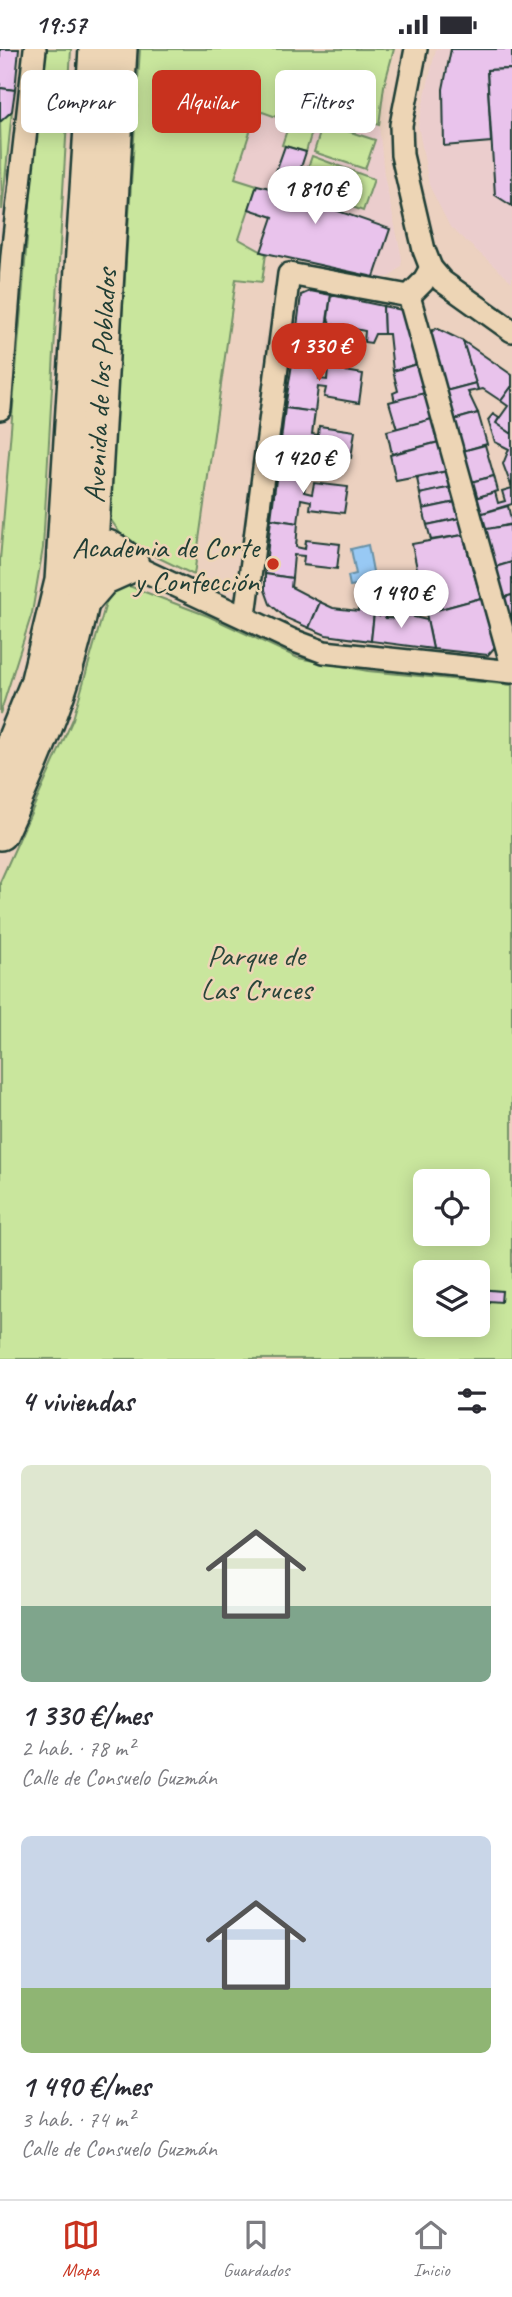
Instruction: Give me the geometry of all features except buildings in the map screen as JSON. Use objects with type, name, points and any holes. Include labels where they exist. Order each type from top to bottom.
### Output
[{"type":"main road","name":"Avenida de los Poblados","points":[[0,832],[58,701],[74,590],[96,49]]},
{"type":"main road","name":"Avenida de los Poblados","points":[[91,545],[120,49]]},
{"type":"main road","points":[[91,545],[103,545],[117,550],[132,565],[74,590],[77,555],[91,545]]},
{"type":"main road","name":"Avenida de los Poblados","points":[[0,775],[74,590]]},
{"type":"street","points":[[0,408],[12,255],[35,49]]},
{"type":"street","points":[[416,49],[401,125],[402,145],[431,268],[456,292],[512,331]]},
{"type":"street","points":[[409,296],[423,282],[431,268]]},
{"type":"street","points":[[245,616],[289,274],[409,296]]},
{"type":"street","points":[[409,296],[512,666]]},
{"type":"street","points":[[132,565],[292,640],[324,652],[512,672]]},
{"type":"shaded area","points":[[436,49],[512,49],[512,282],[450,227],[429,185],[418,125]]},
{"type":"shaded area","points":[[275,102],[275,133],[376,133],[376,124],[379,125],[384,175],[402,258],[401,266],[390,277],[380,278],[261,252],[239,239],[235,178],[250,133],[261,133],[261,108]]},
{"type":"green space","points":[[43,49],[71,49],[70,70],[41,70]]},
{"type":"green space","points":[[140,49],[394,49],[384,86],[379,125],[376,124],[376,70],[275,70],[275,117],[261,111],[261,70],[152,70],[152,133],[250,133],[235,178],[257,185],[239,239],[266,254],[262,282],[236,279],[194,575],[126,542],[109,517],[134,133],[138,133]]},
{"type":"green space","points":[[12,111],[2,210],[0,122]]},
{"type":"green space","points":[[36,133],[66,133],[43,548],[32,613],[0,714],[0,560]]},
{"type":"green space","points":[[286,133],[312,133],[306,152],[282,145]]},
{"type":"green space","points":[[320,133],[354,133],[375,140],[365,169],[314,152]]},
{"type":"green space","points":[[312,156],[374,179],[363,211],[301,188]]},
{"type":"green space","name":"Parque de Las Cruces","points":[[129,586],[208,616],[298,658],[368,671],[512,685],[512,1359],[0,1359],[0,882],[73,719],[108,596],[115,587]]},
{"type":"water","points":[[368,545],[375,582],[350,586],[348,576],[356,574],[351,549]]},
{"type":"place","name":"Academia de Corte y Confección","points":[[273,564]]}]
